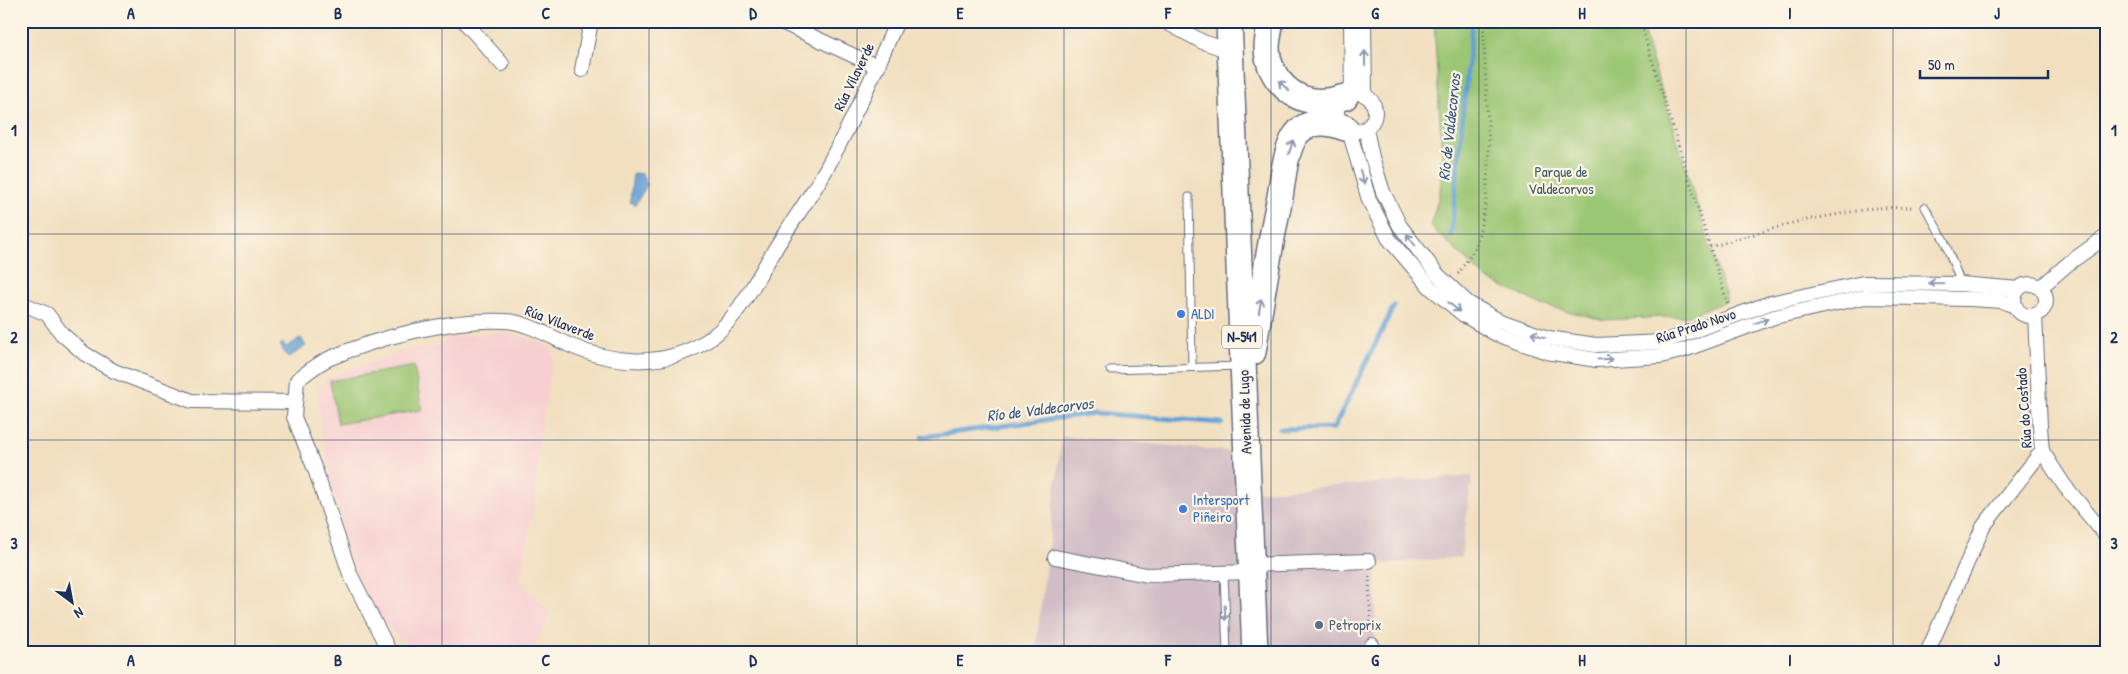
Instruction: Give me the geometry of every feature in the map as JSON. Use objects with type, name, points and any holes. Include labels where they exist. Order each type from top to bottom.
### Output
[{"type":"highway","name":"Avenida de Lugo","points":[[1230,21],[1255,653]]},
{"type":"highway","points":[[1270,21],[1267,48],[1270,62],[1279,82],[1290,92],[1303,99],[1325,102],[1354,95]]},
{"type":"highway","points":[[1245,406],[1268,256],[1287,161],[1294,137],[1308,125],[1334,123],[1353,129]]},
{"type":"street","points":[[464,21],[502,64]]},
{"type":"street","points":[[582,70],[591,21]]},
{"type":"street","points":[[779,21],[878,67]]},
{"type":"street","name":"Rúa Vilaverde","points":[[390,653],[350,574],[316,472],[294,417],[298,380],[326,360],[405,334],[459,323],[506,321],[536,329],[571,346],[609,359],[635,361],[662,358],[704,343],[718,333],[756,281],[830,162],[878,67],[897,21]]},
{"type":"street","points":[[1164,21],[1203,42],[1230,51]]},
{"type":"street","points":[[1351,21],[1354,95]]},
{"type":"street","points":[[1354,95],[1364,21]]},
{"type":"street","points":[[1354,95],[1372,102],[1375,114],[1374,119],[1353,129],[1338,118],[1337,112],[1340,102],[1354,95]]},
{"type":"street","name":"Rúa Prado Novo","points":[[1353,129],[1372,157],[1383,192],[1400,226],[1437,274],[1468,303],[1498,320],[1548,338],[1596,345],[1663,342],[1770,302],[1863,283],[1961,284],[2019,288]]},
{"type":"street","name":"Rúa Prado Novo","points":[[1353,129],[1369,200],[1389,239],[1430,287],[1464,315],[1496,334],[1547,352],[1597,360],[1661,356],[1684,350],[1774,317],[1865,297],[1970,299],[2002,301],[2016,306]]},
{"type":"street","points":[[2040,288],[2069,263],[2107,236]]},
{"type":"street","points":[[2032,284],[2040,288],[2044,292],[2045,303],[2040,312],[2035,315],[2022,313],[2016,306],[2014,297],[2019,288],[2032,284]]},
{"type":"street","points":[[21,303],[47,314],[62,334],[85,354],[114,371],[192,401],[296,402]]},
{"type":"street","name":"Rúa do Costado","points":[[2035,315],[2042,451],[2064,484],[2107,538]]},
{"type":"street","points":[[1927,653],[1983,526],[2042,451]]},
{"type":"street","points":[[1054,557],[1147,575],[1224,573],[1251,568],[1369,561]]},
{"type":"lane","points":[[1189,197],[1192,368]]},
{"type":"lane","points":[[1925,207],[1944,240],[1961,284],[1970,299]]},
{"type":"lane","points":[[1110,370],[1243,366]]},
{"type":"lane","points":[[1224,573],[1226,653]]},
{"type":"path","points":[[1450,286],[1476,247],[1486,202],[1489,147],[1483,21]]},
{"type":"path","points":[[1640,21],[1732,317]]},
{"type":"path","points":[[1710,247],[1796,222],[1874,208],[1925,207]]},
{"type":"path","points":[[1369,561],[1372,649]]},
{"type":"shaded area","points":[[497,332],[523,336],[551,347],[553,358],[541,425],[534,506],[520,581],[551,613],[532,653],[420,653],[406,645],[372,610],[357,578],[342,532],[341,512],[329,494],[326,476],[331,473],[320,429],[318,397],[320,386],[327,378],[402,351],[443,345],[445,339]]},
{"type":"shaded area","points":[[1062,436],[1247,453],[1249,492],[1472,476],[1461,557],[1376,565],[1375,653],[1070,653],[1036,646]]},
{"type":"green space","name":"Parque de Valdecorvos","points":[[1434,21],[1640,21],[1727,301],[1687,316],[1604,320],[1542,305],[1485,278],[1430,226],[1440,193],[1442,156]]},
{"type":"green space","points":[[414,366],[422,410],[338,424],[330,381]]},
{"type":"water","points":[[633,173],[642,174],[647,185],[635,205],[630,202]]},
{"type":"water","points":[[301,338],[306,346],[288,358],[280,345],[283,343],[286,347]]},
{"type":"waterway","name":"Río de Valdecorvos","points":[[1451,236],[1472,21]]},
{"type":"waterway","name":"Río de Valdecorvos","points":[[1280,429],[1334,428],[1394,306]]},
{"type":"waterway","name":"Río de Valdecorvos","points":[[922,437],[1096,413],[1222,423]]},
{"type":"place","name":"ALDI","points":[[1181,314]]},
{"type":"place","name":"Intersport Piñeiro","points":[[1183,509]]},
{"type":"place","name":"Petroprix","points":[[1319,625]]}]
